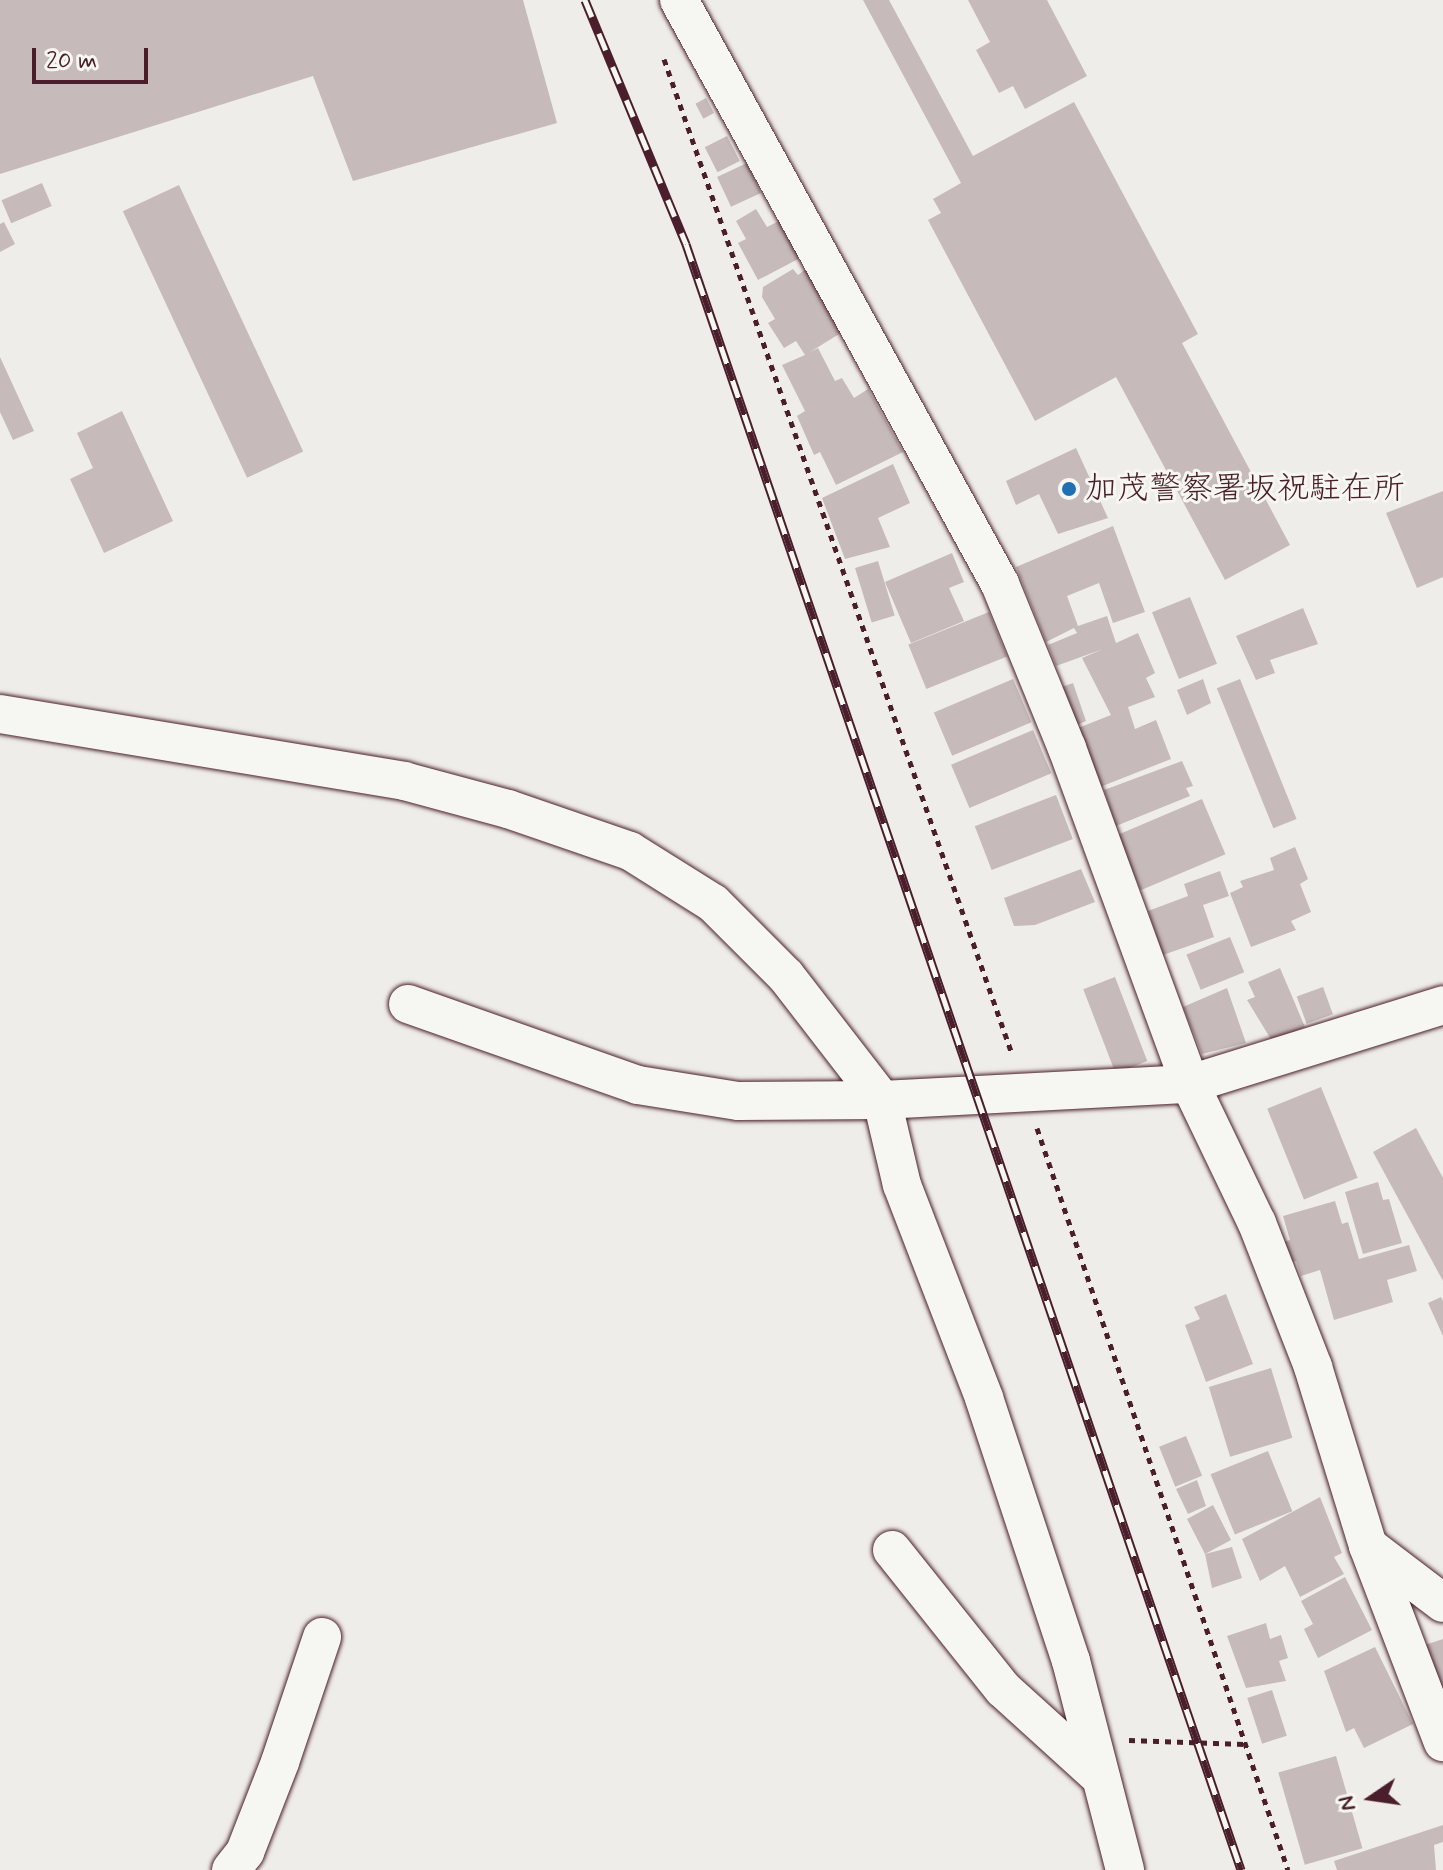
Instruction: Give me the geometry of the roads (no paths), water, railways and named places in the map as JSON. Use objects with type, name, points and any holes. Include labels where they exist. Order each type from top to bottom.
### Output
[{"type":"street","points":[[679,0],[1000,584],[1067,748],[1190,1084],[1257,1223],[1296,1324],[1368,1546],[1443,1742]]},
{"type":"street","points":[[0,714],[404,781],[508,809],[630,851],[713,903],[786,976],[882,1100],[902,1185],[984,1398],[1071,1661],[1125,1870]]},
{"type":"street","points":[[408,1004],[638,1085],[738,1101],[1027,1095],[1190,1084],[1443,1005]]},
{"type":"street","points":[[1368,1546],[1443,1603]]},
{"type":"street","points":[[892,1550],[1003,1689],[1101,1778]]},
{"type":"street","points":[[231,1870],[245,1852],[322,1637]]},
{"type":"railway","points":[[585,0],[686,244],[1241,1870]]},
{"type":"place","name":"加茂警察署坂祝駐在所","points":[[1069,489]]}]
